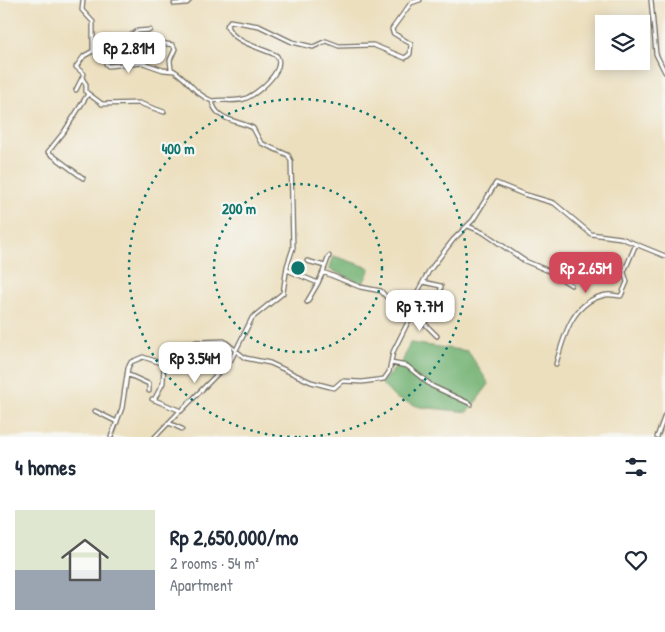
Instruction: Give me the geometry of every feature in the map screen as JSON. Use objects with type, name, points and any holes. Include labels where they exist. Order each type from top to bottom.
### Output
[{"type":"street","points":[[83,0],[82,10],[92,22],[93,51]]},
{"type":"street","points":[[174,4],[187,3],[190,0]]},
{"type":"street","points":[[76,90],[84,72],[76,66],[84,56],[93,51],[107,55],[122,55],[140,50],[143,52],[161,43],[171,44],[175,49],[170,67],[184,77],[196,93],[212,101],[244,99],[262,87],[275,74],[279,64],[278,56],[246,43],[228,29],[227,26],[230,22],[259,26],[292,42],[313,47],[326,41],[340,46],[372,45],[405,58],[410,54],[411,44],[393,33],[392,30],[396,20],[411,3],[420,0]]},
{"type":"street","points":[[651,0],[656,54],[665,72]]},
{"type":"street","points":[[129,52],[128,43],[124,40],[137,31],[150,30]]},
{"type":"street","points":[[107,55],[106,64],[108,66],[143,63],[163,70],[176,71]]},
{"type":"street","points":[[82,78],[86,84],[88,94],[102,104],[139,103],[164,112]]},
{"type":"street","points":[[83,178],[48,152],[64,132],[88,94]]},
{"type":"street","points":[[155,437],[231,360],[252,318],[283,293],[294,240],[290,157],[261,143],[253,128],[222,117],[214,110],[212,101]]},
{"type":"street","points":[[180,412],[153,400],[163,383],[164,364],[170,356],[185,351],[196,342],[224,341],[245,358],[270,363],[311,382],[330,388],[342,380],[362,382],[384,379],[391,363],[393,352],[405,331],[412,312],[412,305],[423,282],[444,252],[483,206],[496,183],[554,203],[591,234],[621,238],[665,256]]},
{"type":"street","points":[[468,226],[484,234],[525,261],[549,271],[571,285]]},
{"type":"street","points":[[556,364],[566,330],[576,312],[598,297],[607,294],[621,296],[627,282],[624,272],[636,244]]},
{"type":"street","points":[[307,302],[318,283],[329,256]]},
{"type":"street","points":[[307,261],[326,266]]},
{"type":"street","points":[[287,270],[318,283]]},
{"type":"street","points":[[323,272],[361,287],[381,291],[389,300],[397,300],[412,305]]},
{"type":"street","points":[[423,282],[441,286],[439,302]]},
{"type":"street","points":[[412,312],[426,319],[425,324],[437,336]]},
{"type":"street","points":[[111,437],[117,422],[131,362],[140,358],[164,364]]},
{"type":"street","points":[[391,363],[407,366],[432,386],[471,404]]},
{"type":"street","points":[[127,374],[149,384],[148,392]]},
{"type":"street","points":[[95,411],[117,422]]},
{"type":"street","points":[[657,437],[663,428],[665,415]]},
{"type":"street","points":[[168,423],[182,429]]},
{"type":"green space","points":[[334,256],[370,268],[363,284],[329,269]]},
{"type":"green space","points":[[410,343],[468,351],[489,384],[468,412],[420,407],[395,398],[381,383],[403,360]]}]
